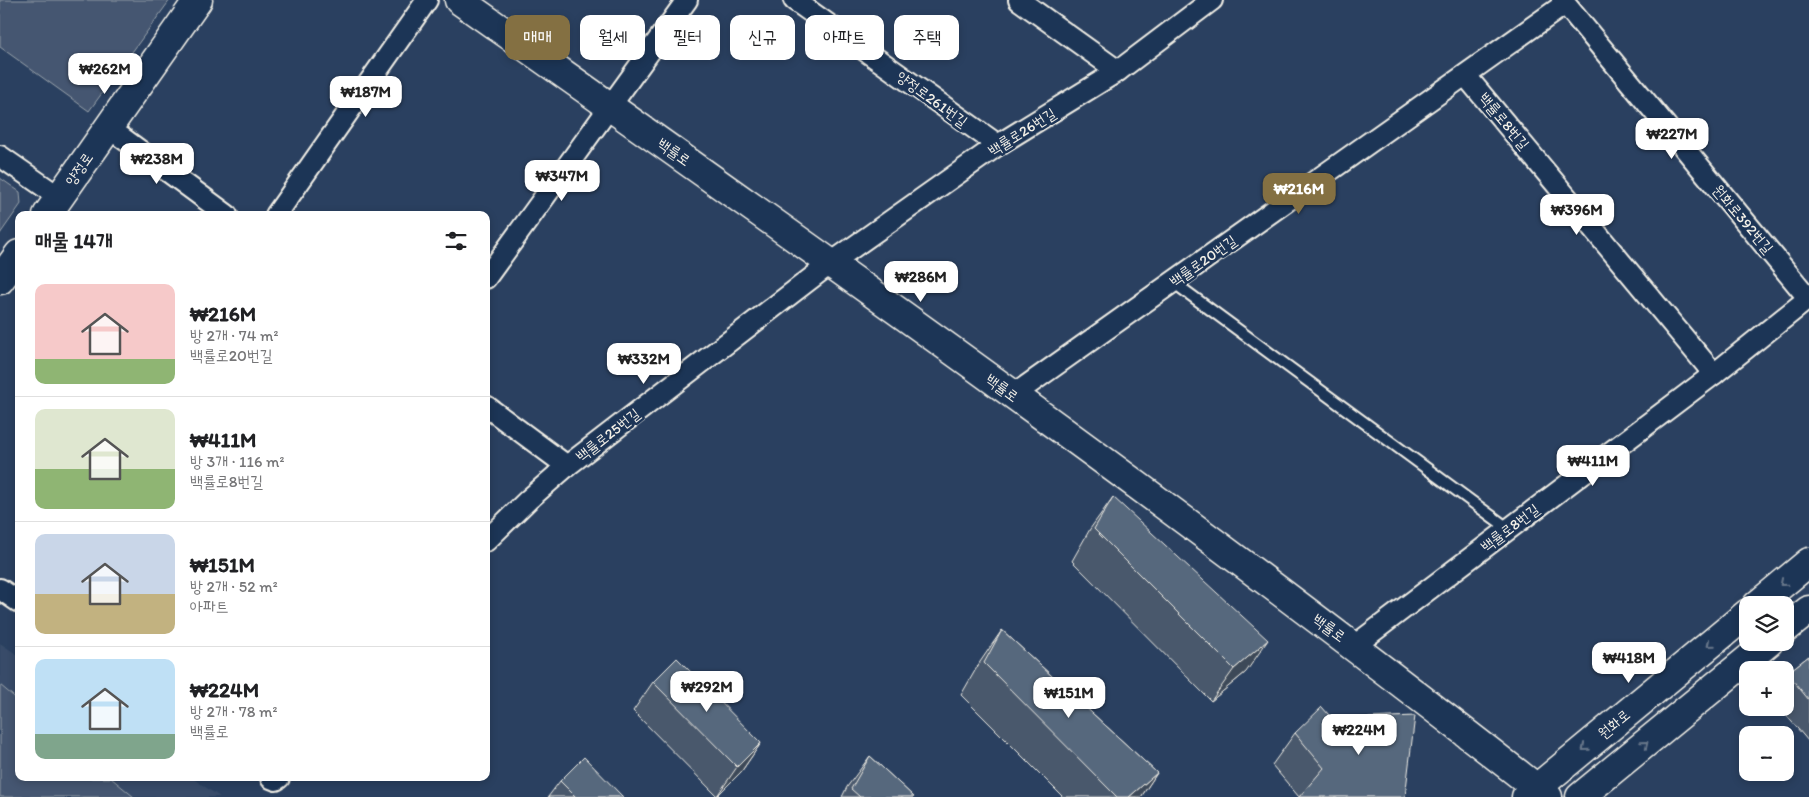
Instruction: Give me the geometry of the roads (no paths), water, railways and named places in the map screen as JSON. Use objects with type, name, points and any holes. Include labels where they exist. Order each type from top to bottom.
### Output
[{"type":"street","name":"양정로","points":[[53,206],[198,0]]},
{"type":"street","points":[[279,211],[427,0]]},
{"type":"street","name":"백률로","points":[[459,0],[831,263],[1354,646],[1537,794]]},
{"type":"street","points":[[490,272],[687,0]]},
{"type":"street","name":"양정로261번길","points":[[794,0],[998,146]]},
{"type":"street","points":[[1019,0],[1118,71]]},
{"type":"street","name":"백률로26번길","points":[[831,263],[998,146],[1118,71],[1212,0]]},
{"type":"street","name":"백률로20번길","points":[[1012,396],[1466,76],[1563,2]]},
{"type":"street","name":"원화로392번길","points":[[1563,2],[1809,298]]},
{"type":"street","name":"백률로8번길","points":[[1466,76],[1714,374]]},
{"type":"street","points":[[108,128],[222,211]]},
{"type":"street","points":[[0,156],[53,206]]},
{"type":"street","points":[[0,280],[15,259]]},
{"type":"street","name":"백률로25번길","points":[[490,537],[567,466],[831,263]]},
{"type":"street","name":"백률로8번길","points":[[1354,646],[1714,374],[1809,298]]},
{"type":"street","points":[[490,409],[567,466]]},
{"type":"street","points":[[1768,596],[1809,562]]},
{"type":"street","points":[[1794,622],[1809,610]]},
{"type":"street","name":"원화로","points":[[1537,794],[1739,621]]},
{"type":"street","points":[[1580,797],[1758,651]]},
{"type":"lane","points":[[1173,282],[1509,529]]}]
